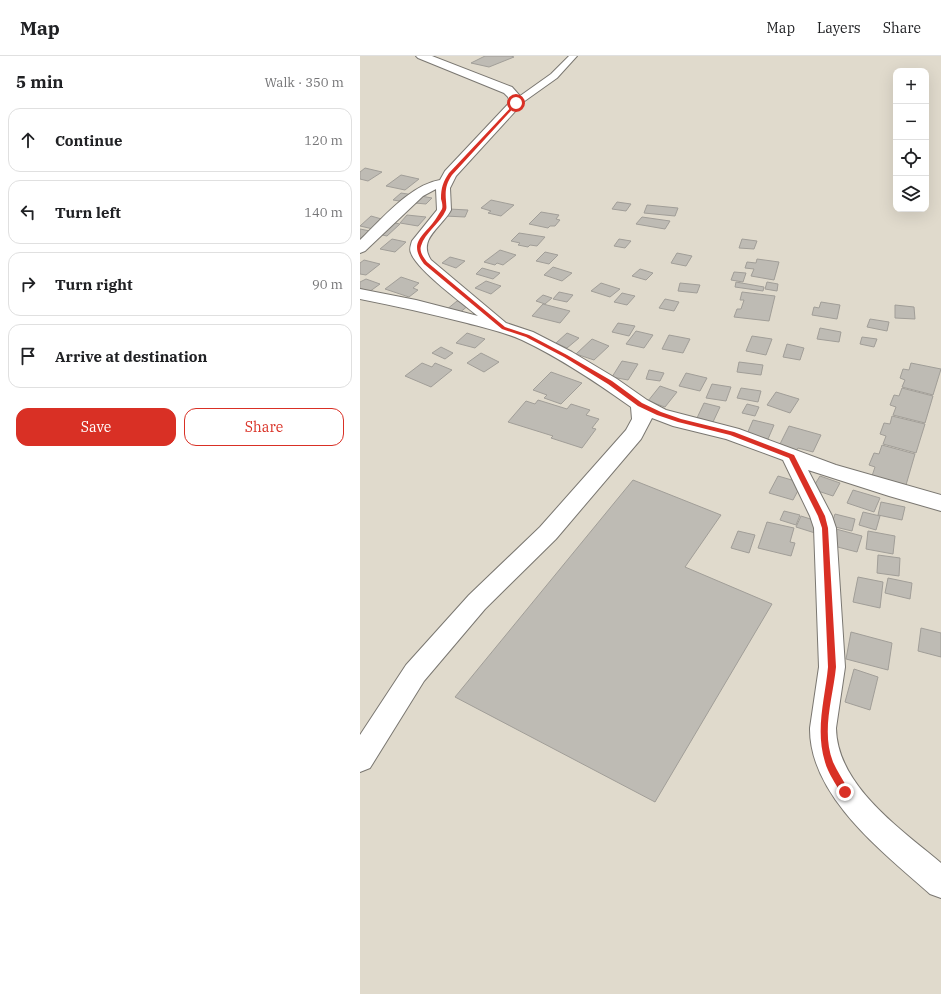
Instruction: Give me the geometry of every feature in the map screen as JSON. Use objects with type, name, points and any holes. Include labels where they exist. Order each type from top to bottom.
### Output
[{"type":"street","points":[[422,56],[508,90],[514,96],[516,103],[450,174],[445,182],[443,190],[444,209],[418,247],[420,255],[425,263],[504,328]]},
{"type":"street","points":[[360,248],[418,193],[433,185],[445,182]]},
{"type":"street","points":[[360,294],[416,305],[504,328],[527,336],[566,356],[610,383],[640,404],[659,414],[680,421],[732,434],[829,470],[896,491],[941,503]]},
{"type":"street","points":[[360,759],[415,673],[477,602],[548,533],[634,434],[642,419],[640,404]]},
{"type":"street","points":[[791,456],[822,516],[825,528],[832,667],[830,689],[825,714],[824,736],[829,762],[845,792],[872,821],[941,883]]},
{"type":"lane","points":[[516,103],[554,76],[573,56]]},
{"type":"shaded area","points":[[360,56],[941,56],[941,994],[360,994]]},
{"type":"building","points":[[485,56],[514,57],[489,67],[471,63]]},
{"type":"building","points":[[365,168],[382,172],[368,181],[360,179],[360,172]]},
{"type":"building","points":[[401,175],[419,179],[405,190],[386,186]]},
{"type":"building","points":[[401,193],[414,195],[406,202],[393,200]]},
{"type":"building","points":[[421,196],[432,198],[426,204],[415,203]]},
{"type":"building","points":[[491,200],[514,205],[501,216],[488,213],[491,211],[481,208]]},
{"type":"building","points":[[617,202],[631,204],[626,211],[612,209]]},
{"type":"building","points":[[647,205],[678,208],[675,216],[644,213]]},
{"type":"building","points":[[449,209],[468,210],[465,217],[445,216]]},
{"type":"building","points":[[541,212],[559,215],[556,219],[560,220],[555,226],[550,226],[548,228],[529,224]]},
{"type":"building","points":[[407,215],[426,217],[418,226],[400,223]]},
{"type":"building","points":[[371,216],[385,220],[373,229],[360,226]]},
{"type":"building","points":[[642,217],[670,221],[665,229],[636,224]]},
{"type":"building","points":[[390,222],[400,224],[387,236],[377,234]]},
{"type":"building","points":[[360,229],[370,231],[360,239]]},
{"type":"building","points":[[519,233],[545,237],[537,246],[530,245],[528,247],[518,245],[520,243],[511,241]]},
{"type":"building","points":[[392,239],[406,242],[395,252],[380,249]]},
{"type":"building","points":[[619,239],[631,241],[625,248],[614,246]]},
{"type":"building","points":[[742,239],[757,241],[754,249],[739,248]]},
{"type":"building","points":[[500,250],[516,255],[503,265],[497,263],[495,265],[484,262]]},
{"type":"building","points":[[545,252],[558,255],[549,264],[536,261]]},
{"type":"building","points":[[677,253],[692,256],[686,266],[671,263]]},
{"type":"building","points":[[450,257],[465,261],[456,268],[442,263]]},
{"type":"building","points":[[757,259],[779,262],[774,280],[751,276],[754,269],[745,268],[747,262],[756,263]]},
{"type":"building","points":[[364,260],[380,264],[366,275],[360,274],[360,263]]},
{"type":"building","points":[[553,267],[572,273],[562,281],[544,275]]},
{"type":"building","points":[[482,268],[500,273],[493,279],[476,274]]},
{"type":"building","points":[[640,269],[653,273],[646,280],[632,276]]},
{"type":"building","points":[[734,272],[746,273],[743,282],[731,280]]},
{"type":"building","points":[[401,277],[419,283],[413,288],[418,290],[409,297],[385,289]]},
{"type":"building","points":[[366,279],[380,284],[369,292],[360,288],[360,282]]},
{"type":"building","points":[[486,281],[501,286],[491,294],[475,288]]},
{"type":"building","points":[[736,282],[764,287],[763,291],[735,287]]},
{"type":"building","points":[[767,282],[778,284],[777,291],[765,289]]},
{"type":"building","points":[[601,283],[620,289],[610,297],[591,291]]},
{"type":"building","points":[[680,283],[700,285],[697,293],[678,291]]},
{"type":"building","points":[[559,292],[573,295],[567,302],[553,299]]},
{"type":"building","points":[[742,292],[775,296],[769,321],[734,317],[737,309],[741,309],[744,300],[740,300]]},
{"type":"building","points":[[622,293],[635,296],[627,305],[614,302]]},
{"type":"building","points":[[543,295],[552,298],[545,304],[536,301]]},
{"type":"building","points":[[665,299],[679,302],[674,311],[659,308]]},
{"type":"building","points":[[457,301],[469,305],[458,314],[446,310]]},
{"type":"building","points":[[821,302],[840,305],[837,319],[812,315],[814,307],[819,308]]},
{"type":"building","points":[[543,304],[570,311],[560,323],[532,316]]},
{"type":"building","points":[[895,305],[914,307],[915,319],[895,318]]},
{"type":"building","points":[[870,319],[889,322],[887,331],[867,327]]},
{"type":"building","points":[[618,323],[635,326],[629,336],[612,332]]},
{"type":"building","points":[[820,328],[841,332],[839,342],[817,339]]},
{"type":"building","points":[[636,331],[653,335],[644,348],[626,344]]},
{"type":"building","points":[[467,333],[485,339],[475,348],[456,343]]},
{"type":"building","points":[[567,333],[579,338],[567,348],[556,343]]},
{"type":"building","points":[[669,335],[690,339],[683,353],[662,349]]},
{"type":"building","points":[[752,336],[772,339],[766,355],[746,351]]},
{"type":"building","points":[[862,337],[877,339],[874,347],[860,344]]},
{"type":"building","points":[[592,339],[609,346],[594,360],[576,354]]},
{"type":"building","points":[[787,344],[804,348],[800,360],[783,357]]},
{"type":"building","points":[[441,347],[453,353],[445,359],[432,353]]},
{"type":"building","points":[[481,353],[499,362],[484,372],[467,363]]},
{"type":"building","points":[[622,361],[638,364],[628,380],[612,377]]},
{"type":"building","points":[[739,362],[763,365],[761,375],[737,372]]},
{"type":"building","points":[[422,363],[432,367],[435,363],[452,370],[431,387],[405,376]]},
{"type":"building","points":[[911,363],[941,369],[933,395],[902,387],[905,380],[900,378],[903,369],[909,370]]},
{"type":"building","points":[[649,370],[664,373],[660,381],[646,379]]},
{"type":"building","points":[[551,372],[582,383],[561,404],[544,398],[547,395],[533,390]]},
{"type":"building","points":[[686,373],[707,378],[700,391],[679,386]]},
{"type":"building","points":[[712,384],[731,387],[726,401],[706,398]]},
{"type":"building","points":[[660,386],[677,392],[665,407],[648,401]]},
{"type":"building","points":[[741,388],[761,391],[758,402],[737,398]]},
{"type":"building","points":[[902,388],[933,396],[925,423],[893,415],[896,407],[890,405],[894,395],[899,396]]},
{"type":"building","points":[[776,392],[799,399],[790,413],[767,405]]},
{"type":"building","points":[[538,400],[567,409],[571,404],[590,410],[586,415],[599,419],[592,428],[596,429],[582,448],[551,438],[553,436],[508,422],[526,401],[535,404]]},
{"type":"building","points":[[704,403],[720,407],[713,422],[697,418]]},
{"type":"building","points":[[747,404],[759,407],[755,416],[742,413]]},
{"type":"building","points":[[892,416],[925,424],[916,453],[883,444],[886,436],[880,434],[884,423],[890,424]]},
{"type":"building","points":[[753,420],[774,425],[768,439],[747,434]]},
{"type":"building","points":[[789,426],[821,435],[813,452],[798,448],[796,451],[779,446]]},
{"type":"building","points":[[882,445],[915,454],[906,485],[872,476],[875,467],[869,465],[874,453],[879,454]]},
{"type":"building","points":[[778,476],[802,483],[793,500],[769,493]]},
{"type":"building","points":[[820,476],[840,483],[833,496],[812,489]]},
{"type":"building","points":[[633,480],[721,515],[685,567],[772,604],[655,802],[455,697]]},
{"type":"building","points":[[853,490],[880,498],[874,512],[847,503]]},
{"type":"building","points":[[881,502],[905,507],[902,520],[878,515]]},
{"type":"building","points":[[784,511],[800,515],[796,525],[780,520]]},
{"type":"building","points":[[863,512],[880,516],[876,530],[859,525]]},
{"type":"building","points":[[835,514],[855,519],[852,531],[831,526]]},
{"type":"building","points":[[801,516],[820,522],[815,533],[796,527]]},
{"type":"building","points":[[767,522],[794,528],[790,542],[795,543],[791,556],[758,548]]},
{"type":"building","points":[[836,529],[862,536],[857,552],[830,545]]},
{"type":"building","points":[[738,531],[755,535],[749,553],[731,548]]},
{"type":"building","points":[[868,531],[895,536],[893,554],[866,549]]},
{"type":"building","points":[[878,555],[900,558],[899,576],[877,573]]},
{"type":"building","points":[[858,577],[883,582],[880,608],[853,602]]},
{"type":"building","points":[[888,578],[912,583],[910,599],[885,593]]},
{"type":"building","points":[[921,628],[941,633],[941,657],[918,651]]},
{"type":"building","points":[[851,632],[892,643],[888,670],[846,659]]},
{"type":"building","points":[[854,669],[878,677],[870,710],[845,702]]},
{"type":"route","points":[[516,103],[450,174],[445,182],[443,190],[444,209],[418,247],[420,255],[425,263],[504,328],[527,336],[566,356],[610,383],[640,404],[659,414],[680,421],[732,434],[791,456],[822,516],[825,528],[832,667],[830,689],[825,714],[824,736],[829,762],[845,792]]}]
